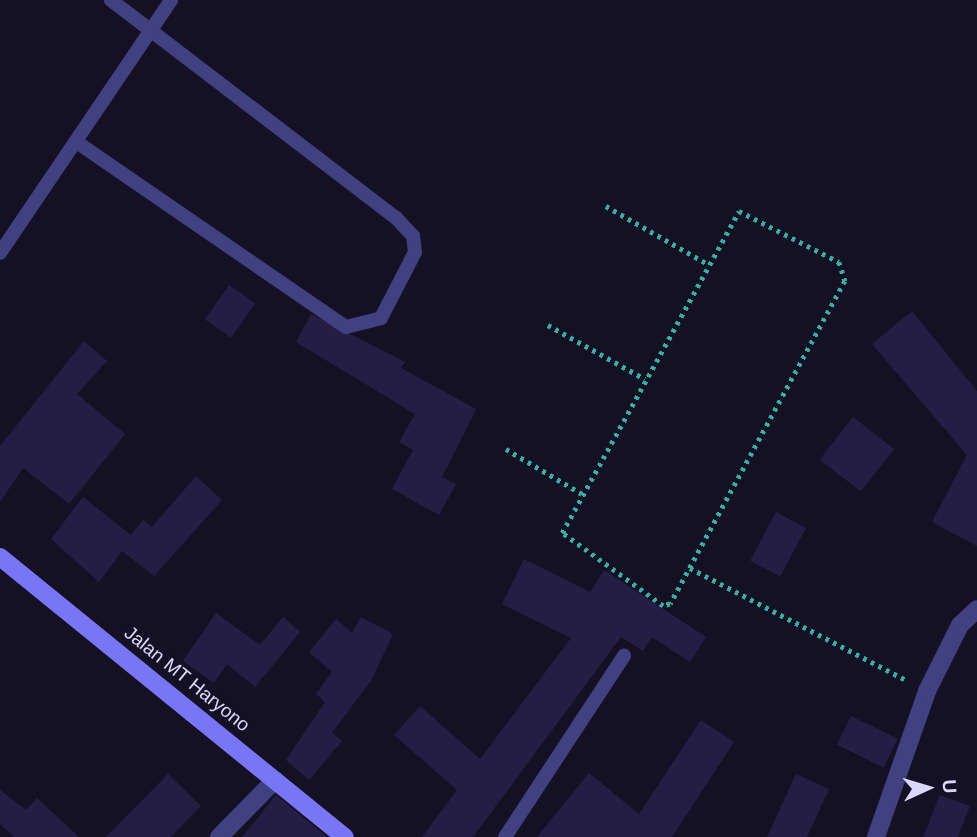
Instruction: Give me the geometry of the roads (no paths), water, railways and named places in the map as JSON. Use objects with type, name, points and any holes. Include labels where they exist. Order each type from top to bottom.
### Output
[{"type":"main road","name":"Jalan MT Haryono","points":[[0,557],[345,837]]},
{"type":"street","points":[[876,837],[927,691],[960,625],[977,609]]},
{"type":"street","points":[[219,837],[275,780]]},
{"type":"lane","points":[[78,143],[346,327],[380,318],[415,251],[408,227],[153,29],[111,0]]},
{"type":"lane","points":[[0,253],[78,143],[171,0]]},
{"type":"lane","points":[[505,837],[624,656]]}]
